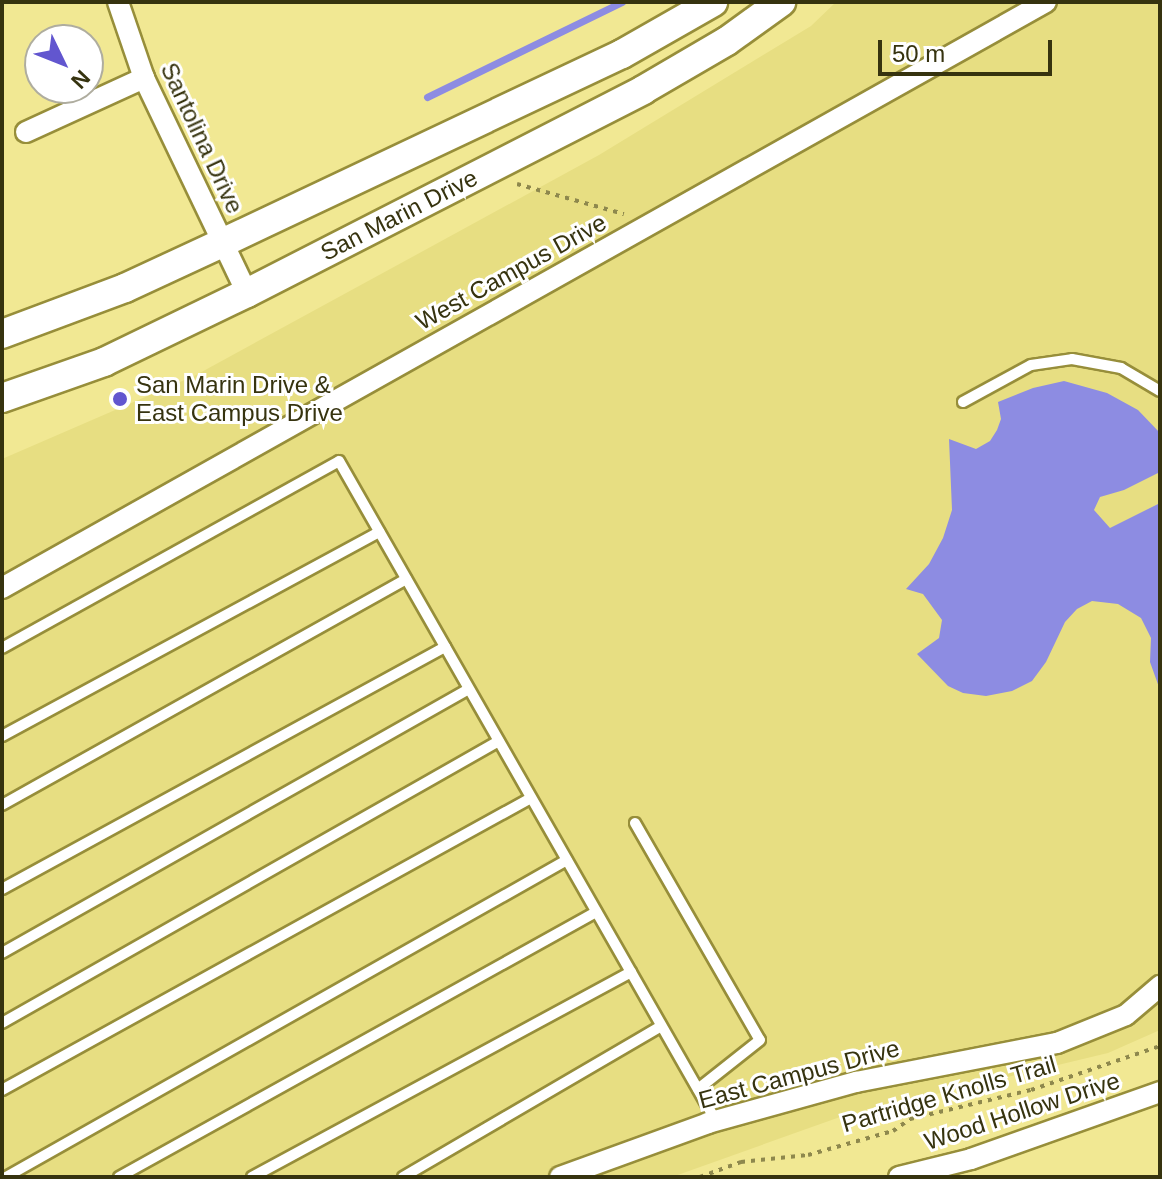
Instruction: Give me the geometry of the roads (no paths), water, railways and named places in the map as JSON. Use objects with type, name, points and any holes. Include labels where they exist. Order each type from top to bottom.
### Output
[{"type":"main road","name":"San Marin Drive","points":[[2,334],[125,288],[222,243],[622,54],[713,2]]},
{"type":"main road","name":"San Marin Drive","points":[[2,398],[104,362],[247,293],[643,90],[727,41],[781,2]]},
{"type":"street","name":"Santolina Drive","points":[[118,2],[144,78],[247,293]]},
{"type":"street","name":"West Campus Drive","points":[[2,588],[1046,2]]},
{"type":"street","points":[[26,132],[144,78]]},
{"type":"street","name":"East Campus Drive","points":[[560,1177],[716,1121],[856,1082],[1057,1043],[1126,1015],[1160,986]]},
{"type":"street","name":"Wood Hollow Drive","points":[[899,1177],[974,1168],[1160,1092]]},
{"type":"lane","points":[[963,402],[1031,365],[1072,359],[1121,368],[1160,391]]},
{"type":"lane","points":[[2,648],[339,461],[716,1121]]},
{"type":"lane","points":[[2,736],[379,532]]},
{"type":"lane","points":[[2,805],[406,579]]},
{"type":"lane","points":[[2,889],[445,647]]},
{"type":"lane","points":[[2,953],[469,689]]},
{"type":"lane","points":[[2,1023],[499,741]]},
{"type":"lane","points":[[2,1090],[531,798]]},
{"type":"lane","points":[[635,823],[760,1040],[698,1089]]},
{"type":"lane","points":[[6,1177],[567,860]]},
{"type":"lane","points":[[119,1177],[596,912]]},
{"type":"lane","points":[[252,1177],[631,972]]},
{"type":"lane","points":[[403,1177],[661,1026]]},
{"type":"waterway","points":[[427,97],[622,2]]},
{"type":"place","name":"San Marin Drive & East Campus Drive","points":[[120,399]]}]
